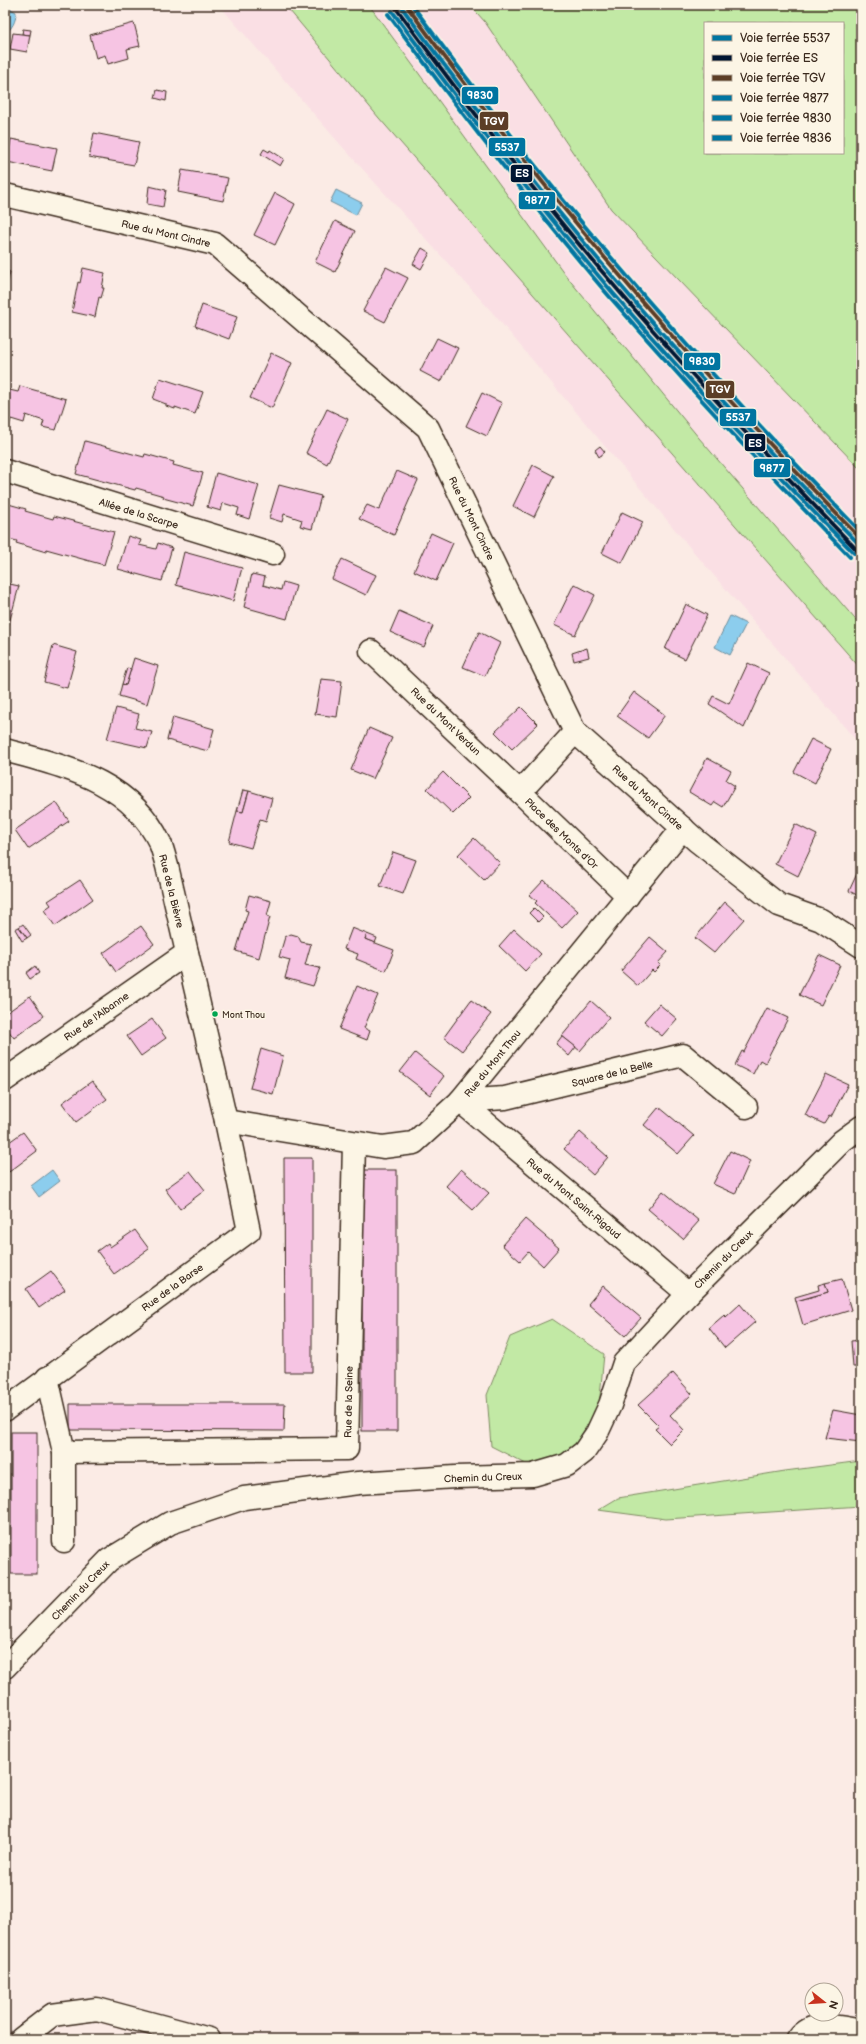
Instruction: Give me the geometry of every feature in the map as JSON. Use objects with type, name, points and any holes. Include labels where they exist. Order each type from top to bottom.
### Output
[{"type":"street","name":"Rue du Mont Cindre","points":[[5,195],[216,244],[428,428],[575,732],[683,828],[780,905],[821,920],[861,946]]},
{"type":"street","name":"Allée de la Scarpe","points":[[5,471],[273,554]]},
{"type":"street","name":"Rue du Mont Verdun","points":[[371,651],[520,792]]},
{"type":"street","name":"Place des Monts d'Or","points":[[575,732],[520,792],[628,896]]},
{"type":"street","name":"Rue de la Bièvre","points":[[5,750],[68,768],[104,783],[132,806],[146,822],[160,843],[167,866],[226,1121]]},
{"type":"street","name":"Rue du Mont Thou","points":[[226,1121],[354,1144],[383,1147],[414,1143],[460,1101],[683,828]]},
{"type":"street","name":"Rue de l'Albanne","points":[[5,1080],[187,953]]},
{"type":"street","name":"Square de la Belle","points":[[460,1101],[505,1098],[683,1055],[746,1106]]},
{"type":"street","name":"Rue du Mont Saint-Rigaud","points":[[460,1101],[688,1294]]},
{"type":"street","name":"Rue de la Barse","points":[[5,1410],[249,1231],[226,1121]]},
{"type":"street","name":"Chemin du Creux","points":[[5,1668],[109,1560],[170,1523],[244,1498],[358,1483],[455,1477],[533,1475],[567,1465],[584,1452],[597,1433],[610,1405],[624,1363],[688,1294],[842,1141],[861,1127]]},
{"type":"street","name":"Rue de la Seine","points":[[64,1452],[347,1449],[354,1144]]},
{"type":"street","points":[[48,1378],[64,1452],[64,1541]]},
{"type":"street","points":[[21,2039],[52,2015],[97,2009],[209,2039]]},
{"type":"street","points":[[798,2039],[804,2031],[825,2024],[861,2031]]},
{"type":"shaded area","points":[[219,5],[504,5],[861,429],[861,746],[692,550],[492,312],[340,144]]},
{"type":"green space","points":[[285,5],[369,5],[567,277],[699,438],[861,626],[861,669],[379,118]]},
{"type":"green space","points":[[470,5],[861,5],[861,470],[611,209],[485,22]]},
{"type":"green space","points":[[552,1319],[604,1354],[599,1407],[568,1455],[530,1466],[491,1446],[487,1395],[510,1337]]},
{"type":"green space","points":[[861,1461],[861,1506],[666,1519],[598,1510],[618,1498],[785,1471]]},
{"type":"water","points":[[9,8],[16,12],[16,16],[10,29],[5,34],[5,10]]},
{"type":"water","points":[[336,190],[362,203],[356,215],[330,202]]},
{"type":"water","points":[[730,616],[746,624],[730,655],[715,647]]},
{"type":"water","points":[[52,1170],[60,1181],[39,1197],[31,1186]]},
{"type":"building","points":[[134,23],[140,46],[127,49],[129,58],[108,64],[105,55],[96,58],[90,35]]},
{"type":"building","points":[[23,29],[31,30],[30,35],[22,34]]},
{"type":"building","points":[[13,33],[30,35],[27,52],[10,49]]},
{"type":"building","points":[[157,90],[167,92],[166,101],[155,98]]},
{"type":"building","points":[[94,133],[139,142],[134,165],[89,157]]},
{"type":"building","points":[[11,139],[57,148],[52,171],[7,162]]},
{"type":"building","points":[[264,149],[269,152],[270,150],[284,159],[280,166],[261,154]]},
{"type":"building","points":[[182,170],[228,178],[223,201],[178,192]]},
{"type":"building","points":[[149,186],[166,190],[163,207],[147,204]]},
{"type":"building","points":[[275,193],[295,204],[275,245],[254,235]]},
{"type":"building","points":[[335,221],[355,231],[335,272],[315,262]]},
{"type":"building","points":[[422,248],[430,253],[421,269],[413,264]]},
{"type":"building","points":[[386,267],[408,278],[385,322],[363,311]]},
{"type":"building","points":[[83,268],[105,273],[102,288],[104,288],[101,298],[99,297],[95,317],[72,312],[78,282],[80,283]]},
{"type":"building","points":[[5,270],[10,272],[5,292]]},
{"type":"building","points":[[202,305],[237,317],[229,339],[195,326]]},
{"type":"building","points":[[437,338],[458,348],[441,382],[420,371]]},
{"type":"building","points":[[271,353],[292,363],[272,408],[250,398]]},
{"type":"building","points":[[160,378],[203,392],[195,414],[175,407],[175,409],[166,406],[166,404],[153,399]]},
{"type":"building","points":[[20,386],[66,399],[56,430],[42,427],[44,421],[26,415],[24,423],[11,419],[9,426],[5,425],[5,389],[18,392]]},
{"type":"building","points":[[482,393],[502,403],[487,436],[466,426]]},
{"type":"building","points":[[327,409],[348,419],[327,464],[306,453]]},
{"type":"building","points":[[85,441],[144,457],[145,454],[174,462],[173,465],[203,473],[193,506],[163,498],[164,496],[136,488],[135,490],[76,474]]},
{"type":"building","points":[[600,446],[605,452],[599,457],[595,450]]},
{"type":"building","points":[[533,465],[554,476],[534,517],[513,506]]},
{"type":"building","points":[[397,471],[418,480],[394,535],[359,519],[367,505],[379,510]]},
{"type":"building","points":[[216,473],[259,485],[249,519],[237,515],[239,508],[223,503],[221,511],[207,507]]},
{"type":"building","points":[[279,485],[321,496],[312,529],[300,526],[302,520],[284,514],[282,522],[269,518]]},
{"type":"building","points":[[5,503],[26,509],[25,511],[53,519],[54,516],[114,532],[104,565],[46,549],[46,552],[5,538]]},
{"type":"building","points":[[622,512],[643,522],[622,563],[602,553]]},
{"type":"building","points":[[431,533],[453,543],[436,581],[414,571]]},
{"type":"building","points":[[128,536],[141,540],[139,545],[156,549],[158,543],[172,548],[162,581],[118,569]]},
{"type":"building","points":[[184,552],[242,568],[233,601],[176,585]]},
{"type":"building","points":[[342,559],[376,575],[366,595],[332,579]]},
{"type":"building","points":[[252,574],[265,577],[263,585],[281,590],[283,582],[296,586],[287,619],[244,607]]},
{"type":"building","points":[[5,583],[19,586],[6,635],[5,635]]},
{"type":"building","points":[[574,584],[595,595],[575,635],[554,625]]},
{"type":"building","points":[[686,604],[707,615],[685,659],[665,649]]},
{"type":"building","points":[[399,611],[433,626],[424,647],[390,632]]},
{"type":"building","points":[[479,632],[500,643],[485,676],[463,667]]},
{"type":"building","points":[[53,645],[77,652],[67,688],[44,682]]},
{"type":"building","points":[[587,648],[589,657],[574,661],[572,653]]},
{"type":"building","points":[[134,658],[158,666],[147,704],[119,696],[122,684],[126,685]]},
{"type":"building","points":[[748,663],[769,673],[744,728],[709,704],[713,696],[729,704]]},
{"type":"building","points":[[127,668],[131,669],[126,685],[122,684]]},
{"type":"building","points":[[321,679],[342,681],[337,717],[315,714]]},
{"type":"building","points":[[634,692],[665,715],[648,738],[617,716]]},
{"type":"building","points":[[521,707],[538,724],[512,749],[495,732]]},
{"type":"building","points":[[116,708],[139,714],[135,728],[152,732],[147,748],[107,739]]},
{"type":"building","points":[[173,717],[214,729],[208,751],[167,740]]},
{"type":"building","points":[[369,728],[392,738],[373,779],[351,770]]},
{"type":"building","points":[[811,739],[831,749],[815,783],[794,772]]},
{"type":"building","points":[[707,758],[731,771],[726,780],[735,786],[723,807],[715,802],[712,806],[689,792]]},
{"type":"building","points":[[443,772],[469,798],[453,814],[427,789]]},
{"type":"building","points":[[243,790],[249,791],[243,812],[237,811]]},
{"type":"building","points":[[249,791],[272,798],[266,821],[260,819],[251,848],[229,842],[237,811],[243,812]]},
{"type":"building","points":[[56,802],[69,821],[28,849],[15,830]]},
{"type":"building","points":[[795,824],[817,835],[798,876],[775,864]]},
{"type":"building","points":[[474,838],[500,863],[484,880],[458,855]]},
{"type":"building","points":[[393,852],[416,860],[403,894],[380,886]]},
{"type":"building","points":[[861,865],[861,897],[849,891]]},
{"type":"building","points":[[80,880],[93,899],[55,926],[44,910],[51,905],[48,901]]},
{"type":"building","points":[[544,880],[578,911],[562,928],[535,903],[537,901],[530,895]]},
{"type":"building","points":[[249,895],[271,901],[267,916],[270,917],[259,958],[236,951],[248,911],[245,910]]},
{"type":"building","points":[[725,902],[744,919],[714,953],[695,938]]},
{"type":"building","points":[[534,908],[543,917],[538,922],[529,913]]},
{"type":"building","points":[[23,924],[31,935],[27,938],[19,927]]},
{"type":"building","points":[[141,926],[154,944],[116,972],[103,953]]},
{"type":"building","points":[[19,927],[27,938],[22,941],[15,929]]},
{"type":"building","points":[[352,928],[367,934],[365,939],[394,950],[386,971],[356,959],[358,954],[344,949]]},
{"type":"building","points":[[514,929],[541,954],[525,971],[499,946]]},
{"type":"building","points":[[291,934],[298,936],[301,942],[311,944],[305,965],[320,968],[313,986],[285,978],[290,960],[279,957],[285,937]]},
{"type":"building","points":[[367,934],[377,938],[375,943],[365,939]]},
{"type":"building","points":[[650,937],[668,952],[658,963],[661,965],[654,972],[652,970],[638,986],[621,971]]},
{"type":"building","points":[[819,955],[840,965],[821,1005],[799,995]]},
{"type":"building","points":[[35,966],[39,973],[30,979],[26,973]]},
{"type":"building","points":[[357,986],[378,995],[364,1028],[370,1031],[367,1040],[339,1029]]},
{"type":"building","points":[[30,996],[44,1016],[14,1038],[5,1026],[5,1014]]},
{"type":"building","points":[[471,1000],[491,1014],[462,1051],[444,1037]]},
{"type":"building","points":[[591,1001],[609,1017],[580,1051],[562,1036]]},
{"type":"building","points":[[659,1004],[677,1019],[662,1036],[644,1021]]},
{"type":"building","points":[[767,1008],[788,1018],[765,1063],[760,1060],[753,1074],[735,1065],[742,1051],[744,1052]]},
{"type":"building","points":[[152,1019],[166,1038],[141,1056],[127,1036]]},
{"type":"building","points":[[562,1036],[576,1047],[569,1056],[556,1044]]},
{"type":"building","points":[[261,1049],[283,1056],[273,1094],[250,1088]]},
{"type":"building","points":[[415,1053],[444,1076],[430,1095],[400,1072]]},
{"type":"building","points":[[826,1074],[848,1084],[831,1117],[829,1116],[824,1124],[805,1115]]},
{"type":"building","points":[[92,1081],[107,1099],[76,1122],[62,1103]]},
{"type":"building","points":[[659,1107],[694,1136],[678,1154],[644,1125]]},
{"type":"building","points":[[23,1132],[37,1151],[9,1172],[5,1167],[5,1145]]},
{"type":"building","points":[[580,1132],[608,1157],[593,1175],[564,1149]]},
{"type":"building","points":[[730,1151],[750,1161],[735,1194],[713,1184]]},
{"type":"building","points":[[284,1158],[312,1158],[312,1372],[285,1372]]},
{"type":"building","points":[[461,1169],[489,1193],[473,1210],[446,1186]]},
{"type":"building","points":[[362,1170],[397,1170],[397,1431],[362,1431]]},
{"type":"building","points":[[190,1171],[205,1190],[180,1209],[165,1189]]},
{"type":"building","points":[[663,1191],[699,1221],[683,1239],[648,1209]]},
{"type":"building","points":[[525,1219],[559,1248],[543,1266],[528,1252],[520,1261],[502,1245]]},
{"type":"building","points":[[135,1230],[149,1249],[114,1274],[97,1251],[108,1243],[110,1247]]},
{"type":"building","points":[[51,1271],[65,1290],[39,1308],[26,1289]]},
{"type":"building","points":[[842,1279],[851,1310],[803,1325],[796,1301],[828,1292],[825,1283]]},
{"type":"building","points":[[825,1283],[828,1292],[796,1301],[795,1297],[819,1290],[818,1285]]},
{"type":"building","points":[[603,1286],[641,1318],[625,1336],[588,1304]]},
{"type":"building","points":[[740,1304],[755,1322],[725,1348],[709,1328],[724,1315],[726,1317]]},
{"type":"building","points":[[861,1340],[861,1367],[853,1367],[851,1341]]},
{"type":"building","points":[[673,1373],[692,1394],[670,1415],[684,1430],[670,1444],[655,1429],[659,1426],[638,1405]]},
{"type":"building","points":[[70,1404],[285,1404],[284,1431],[70,1430]]},
{"type":"building","points":[[833,1410],[861,1415],[861,1442],[825,1438]]},
{"type":"building","points":[[11,1432],[37,1432],[37,1574],[11,1574]]},
{"type":"rail line","name":"5537","points":[[400,5],[453,77],[563,218],[650,320],[709,386],[799,483],[861,546]]},
{"type":"rail line","name":"TGV","points":[[406,5],[513,145],[624,280],[740,411],[861,539]]},
{"type":"rail line","name":"9830","points":[[412,5],[517,143],[627,276],[742,406],[861,532]]},
{"type":"rail line","name":"ES","points":[[396,8],[504,151],[588,255],[705,389],[857,550]]},
{"type":"rail line","name":"9877","points":[[392,11],[500,154],[584,259],[731,425],[854,553]]},
{"type":"rail line","name":"9836","points":[[388,14],[496,157],[580,262],[668,363],[788,493],[850,557]]},
{"type":"place","name":"Mont Thou","points":[[215,1014]]}]
